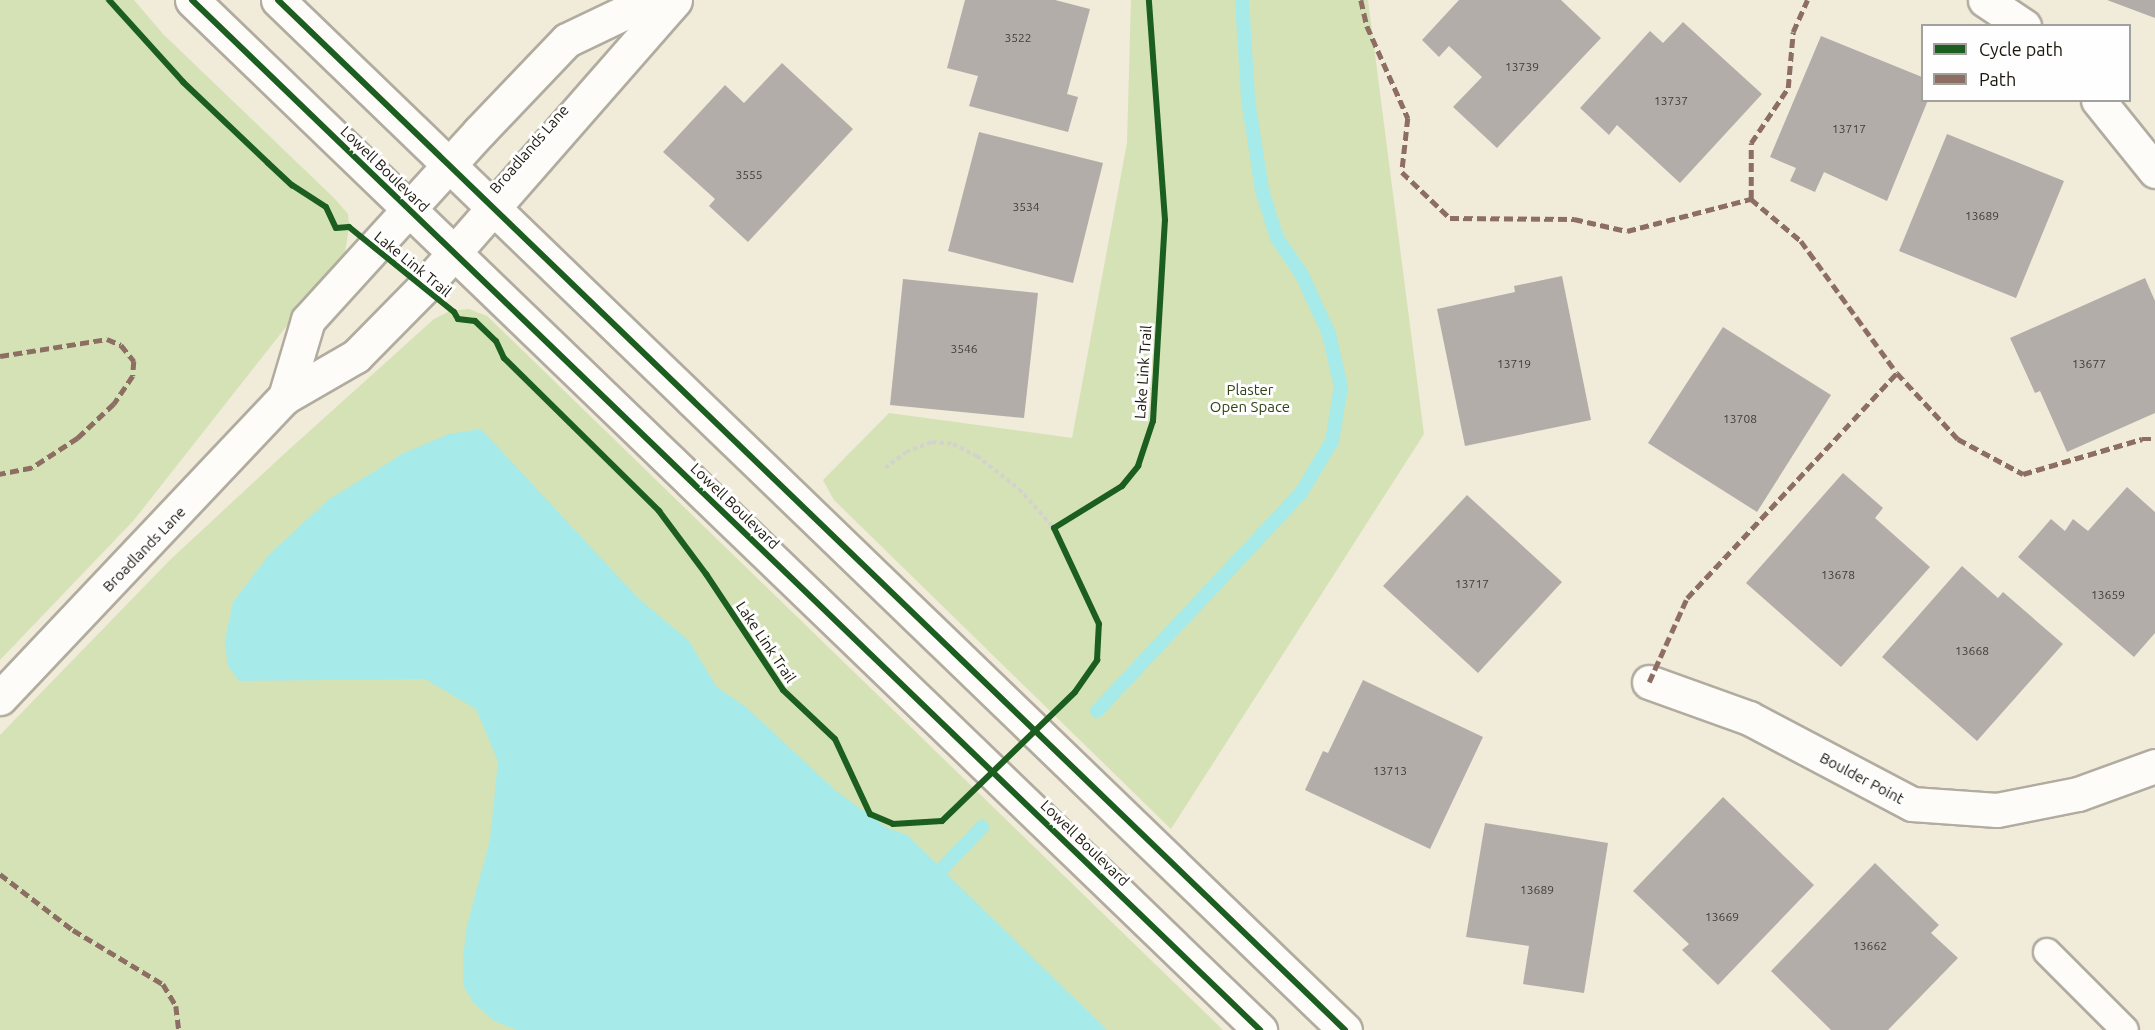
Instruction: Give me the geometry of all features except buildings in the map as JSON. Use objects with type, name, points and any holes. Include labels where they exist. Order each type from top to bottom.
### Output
[{"type":"main road","name":"Lowell Boulevard","points":[[192,0],[1260,1030]]},
{"type":"main road","points":[[278,0],[1345,1030]]},
{"type":"main road","name":"Broadlands Lane","points":[[285,397],[308,320],[449,165],[567,40],[651,0]]},
{"type":"main road","name":"Broadlands Lane","points":[[0,698],[151,542],[285,397],[356,356],[494,208],[675,0]]},
{"type":"main road","points":[[1985,0],[2021,24]]},
{"type":"main road","points":[[2100,102],[2155,171]]},
{"type":"main road","name":"Boulder Point","points":[[1649,682],[1749,718],[1912,804],[1997,810],[2078,794],[2155,766]]},
{"type":"lane","points":[[2047,952],[2125,1030]]},
{"type":"path","points":[[885,468],[906,452],[932,442],[953,444],[977,456],[1019,489],[1054,528],[1059,538]]},
{"type":"path","points":[[1054,528],[1063,523]]},
{"type":"green space","points":[[0,0],[134,0],[163,34],[334,198],[348,214],[349,227],[345,252],[134,520],[0,660]]},
{"type":"green space","name":"Plaster Open Space","points":[[1131,0],[1368,0],[1424,434],[1171,829],[834,500],[823,480],[889,413],[1072,438],[1127,143]]},
{"type":"green space","points":[[469,309],[487,316],[1223,1030],[0,1030],[0,735],[170,560],[283,455],[434,319],[450,311]]},
{"type":"water","points":[[481,429],[638,598],[689,641],[716,686],[747,708],[836,791],[887,828],[907,835],[1107,1030],[517,1030],[494,1021],[473,1002],[463,985],[463,958],[467,926],[490,840],[498,761],[476,709],[425,679],[239,681],[228,666],[225,641],[233,602],[269,555],[328,500],[404,453],[449,434]]},
{"type":"waterway","points":[[1097,711],[1301,493],[1332,441],[1341,387],[1329,334],[1302,275],[1277,238],[1262,190],[1248,98],[1242,0]]},
{"type":"waterway","points":[[942,869],[982,827]]},
{"type":"marked path","points":[[1361,0],[1367,26],[1408,118],[1402,172],[1450,218],[1574,219],[1627,231],[1751,199],[1751,143],[1788,88],[1793,32],[1807,0]]},
{"type":"marked path","points":[[1751,199],[1801,241],[1897,373],[1958,439],[2023,474],[2142,439],[2155,439]]},
{"type":"marked path","points":[[0,356],[107,339],[121,345],[134,361],[133,376],[114,404],[78,438],[32,468],[0,474]]},
{"type":"marked path","points":[[1649,682],[1687,598],[1897,373]]},
{"type":"marked path","points":[[0,874],[73,930],[163,984],[176,1006],[179,1030]]},
{"type":"cycle path","name":"Lake Link Trail","points":[[109,0],[183,82],[292,185],[326,207],[336,228],[349,227],[454,312],[458,319],[475,321],[496,341],[504,358],[659,511],[706,574],[783,690],[835,739],[870,814],[893,824],[942,821],[1075,692],[1097,660],[1099,624],[1054,528],[1122,486],[1138,466],[1153,421],[1165,220],[1149,0]]},
{"type":"cycle path","points":[[192,0],[1260,1030]]},
{"type":"cycle path","points":[[278,0],[1345,1030]]}]
